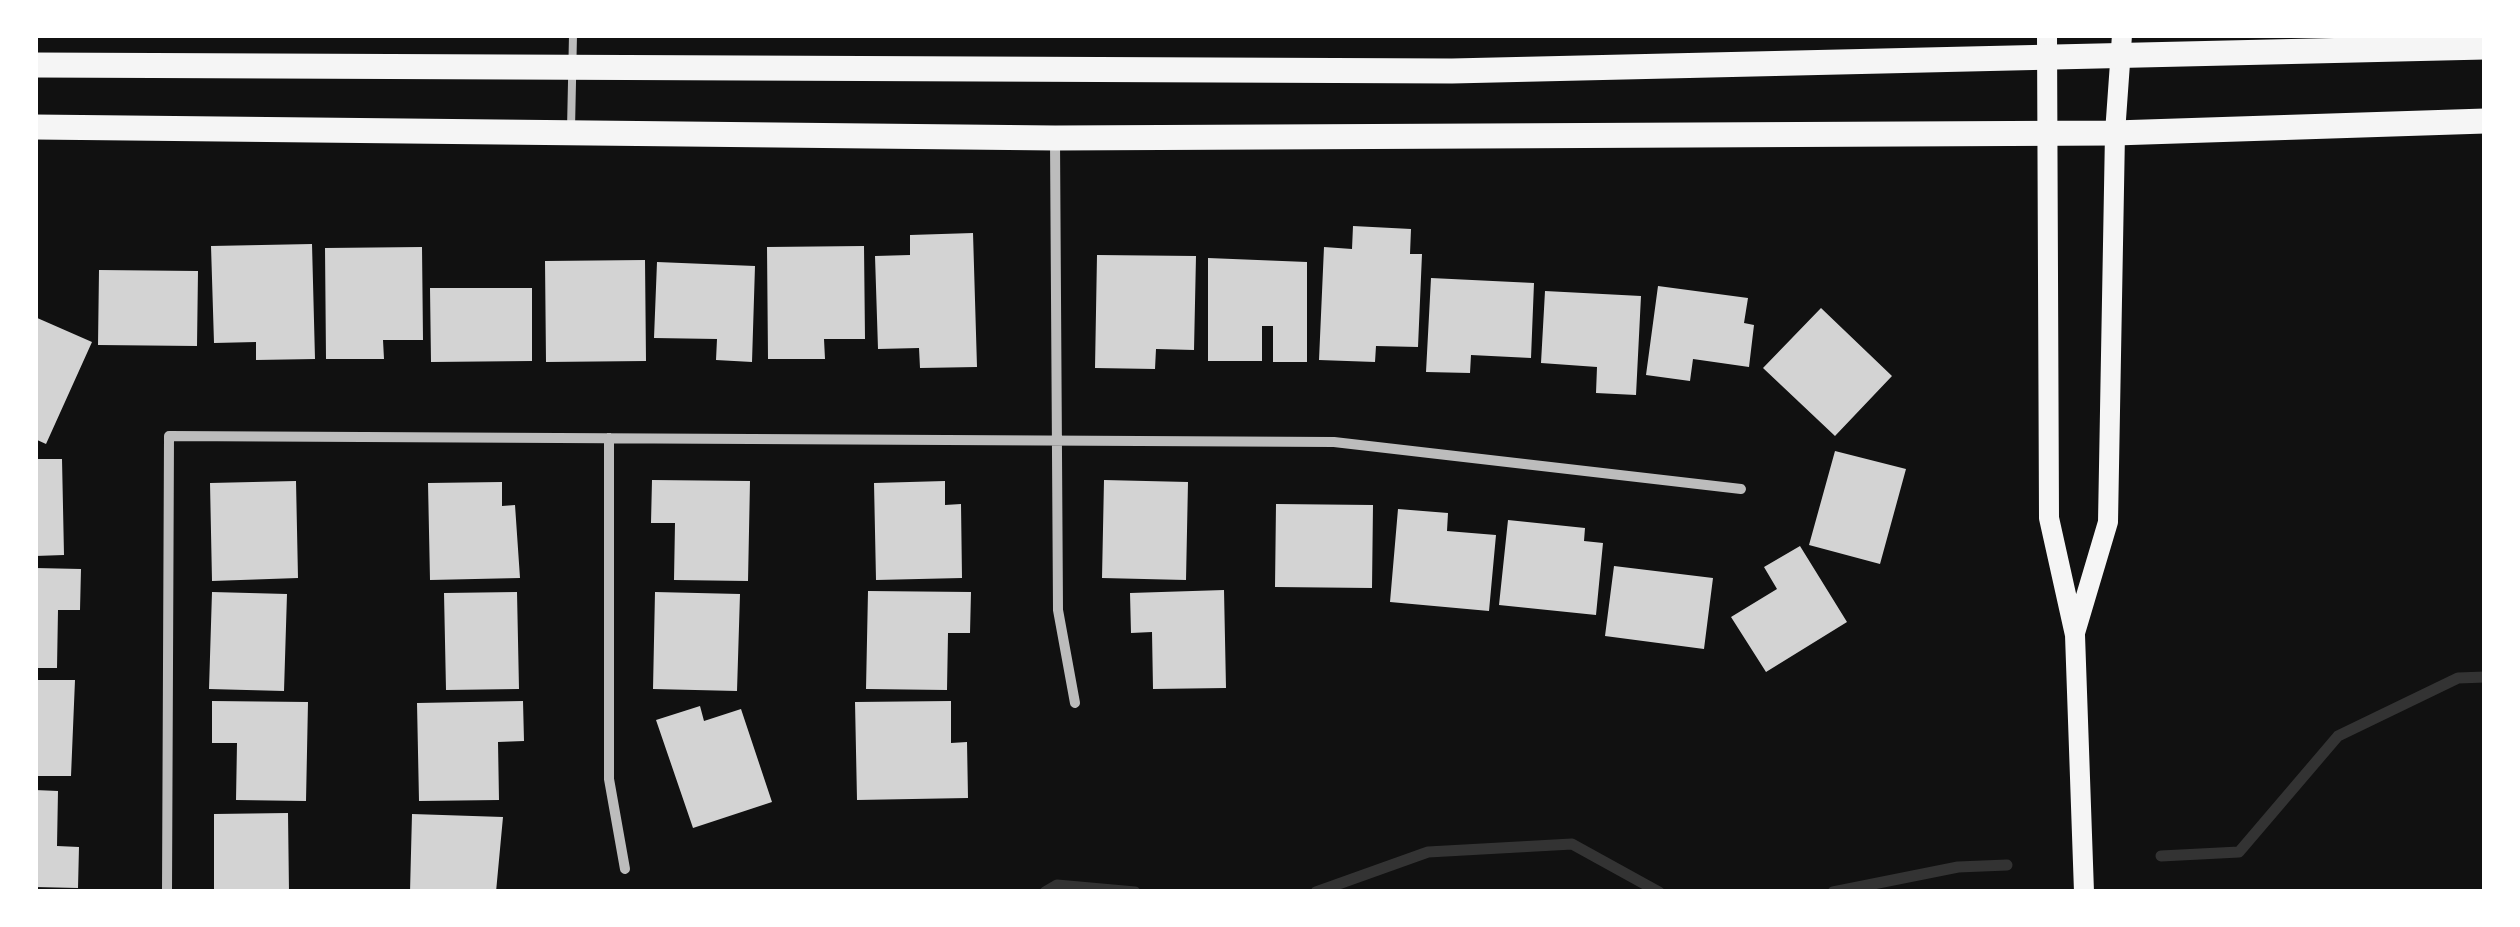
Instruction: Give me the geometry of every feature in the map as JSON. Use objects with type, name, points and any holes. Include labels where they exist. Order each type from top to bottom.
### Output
[{"type":"main road","points":[[2047,45],[2049,518],[2074,635],[2084,892]]},
{"type":"main road","points":[[35,65],[1452,72],[2047,45],[2485,47]]},
{"type":"main road","points":[[2074,635],[2108,522],[2115,132],[2122,45]]},
{"type":"main road","points":[[35,127],[1055,138],[2049,133],[2485,121]]},
{"type":"street","points":[[1055,138],[1058,610],[1074,703]]},
{"type":"street","points":[[167,892],[169,436],[1334,442],[1741,489]]},
{"type":"street","points":[[609,438],[609,779],[625,869]]},
{"type":"lane","points":[[571,130],[573,35]]},
{"type":"building","points":[[1353,226],[1411,229],[1410,254],[1422,254],[1418,347],[1376,346],[1375,362],[1319,360],[1324,247],[1352,249]]},
{"type":"building","points":[[973,233],[977,367],[920,368],[919,348],[878,349],[875,256],[910,255],[910,235]]},
{"type":"building","points":[[312,244],[315,359],[256,360],[256,342],[214,343],[211,246]]},
{"type":"building","points":[[864,246],[865,339],[824,339],[825,359],[768,359],[767,247]]},
{"type":"building","points":[[422,247],[423,340],[383,340],[384,359],[326,359],[325,248]]},
{"type":"building","points":[[1097,255],[1196,256],[1194,350],[1156,349],[1155,369],[1095,368]]},
{"type":"building","points":[[1208,258],[1307,262],[1307,362],[1273,362],[1273,326],[1262,326],[1262,361],[1208,361]]},
{"type":"building","points":[[645,260],[646,361],[546,362],[545,261]]},
{"type":"building","points":[[657,262],[755,266],[752,362],[716,360],[717,339],[654,338]]},
{"type":"building","points":[[99,270],[198,271],[197,346],[98,345]]},
{"type":"building","points":[[1431,278],[1534,283],[1531,358],[1471,355],[1470,373],[1426,372]]},
{"type":"building","points":[[1658,286],[1748,298],[1744,323],[1754,325],[1749,367],[1693,359],[1690,381],[1646,375]]},
{"type":"building","points":[[430,288],[532,288],[532,361],[431,362]]},
{"type":"building","points":[[1545,291],[1641,296],[1636,395],[1596,393],[1597,367],[1541,363]]},
{"type":"building","points":[[1821,308],[1892,376],[1835,436],[1763,368]]},
{"type":"building","points":[[35,317],[92,342],[46,444],[35,439]]},
{"type":"building","points":[[1835,451],[1906,469],[1880,564],[1809,545]]},
{"type":"building","points":[[35,459],[62,459],[64,555],[35,556]]},
{"type":"building","points":[[652,480],[750,481],[748,581],[674,580],[675,523],[651,523]]},
{"type":"building","points":[[1104,480],[1188,482],[1186,580],[1102,578]]},
{"type":"building","points":[[296,481],[298,578],[212,581],[210,483]]},
{"type":"building","points":[[945,481],[945,505],[961,504],[962,578],[876,580],[874,483]]},
{"type":"building","points":[[502,482],[502,506],[515,505],[520,578],[430,580],[428,483]]},
{"type":"building","points":[[1276,504],[1373,505],[1372,588],[1275,587]]},
{"type":"building","points":[[1398,509],[1448,513],[1447,531],[1496,535],[1489,611],[1390,602]]},
{"type":"building","points":[[1508,520],[1585,528],[1584,541],[1603,543],[1596,615],[1499,605]]},
{"type":"building","points":[[1800,546],[1847,622],[1766,672],[1731,617],[1777,589],[1764,567]]},
{"type":"building","points":[[1614,566],[1713,578],[1704,649],[1605,636]]},
{"type":"building","points":[[35,568],[81,569],[80,610],[58,610],[57,668],[35,668]]},
{"type":"building","points":[[1224,590],[1226,688],[1153,689],[1152,632],[1131,633],[1130,593]]},
{"type":"building","points":[[868,591],[971,592],[970,633],[948,633],[947,690],[866,689]]},
{"type":"building","points":[[212,592],[287,594],[284,691],[209,689]]},
{"type":"building","points":[[517,592],[519,689],[446,690],[444,593]]},
{"type":"building","points":[[655,592],[740,594],[737,691],[653,689]]},
{"type":"building","points":[[35,680],[75,680],[71,776],[35,776]]},
{"type":"building","points":[[212,701],[308,702],[306,801],[236,800],[237,743],[212,743]]},
{"type":"building","points":[[523,701],[524,741],[498,742],[499,800],[419,801],[417,703]]},
{"type":"building","points":[[951,701],[951,743],[967,742],[968,798],[857,800],[855,702]]},
{"type":"building","points":[[700,706],[704,721],[741,709],[772,802],[693,828],[656,720]]},
{"type":"building","points":[[35,790],[58,791],[57,846],[79,847],[78,888],[35,887]]},
{"type":"building","points":[[288,813],[289,892],[214,892],[214,814]]},
{"type":"building","points":[[412,814],[503,817],[496,892],[410,892]]},
{"type":"waterway","points":[[2161,856],[2239,852],[2338,736],[2458,678],[2485,677]]},
{"type":"waterway","points":[[1316,892],[1428,852],[1572,844],[1659,892]]},
{"type":"waterway","points":[[1833,892],[1958,867],[2007,865]]},
{"type":"waterway","points":[[1045,892],[1057,885],[1135,892]]}]
